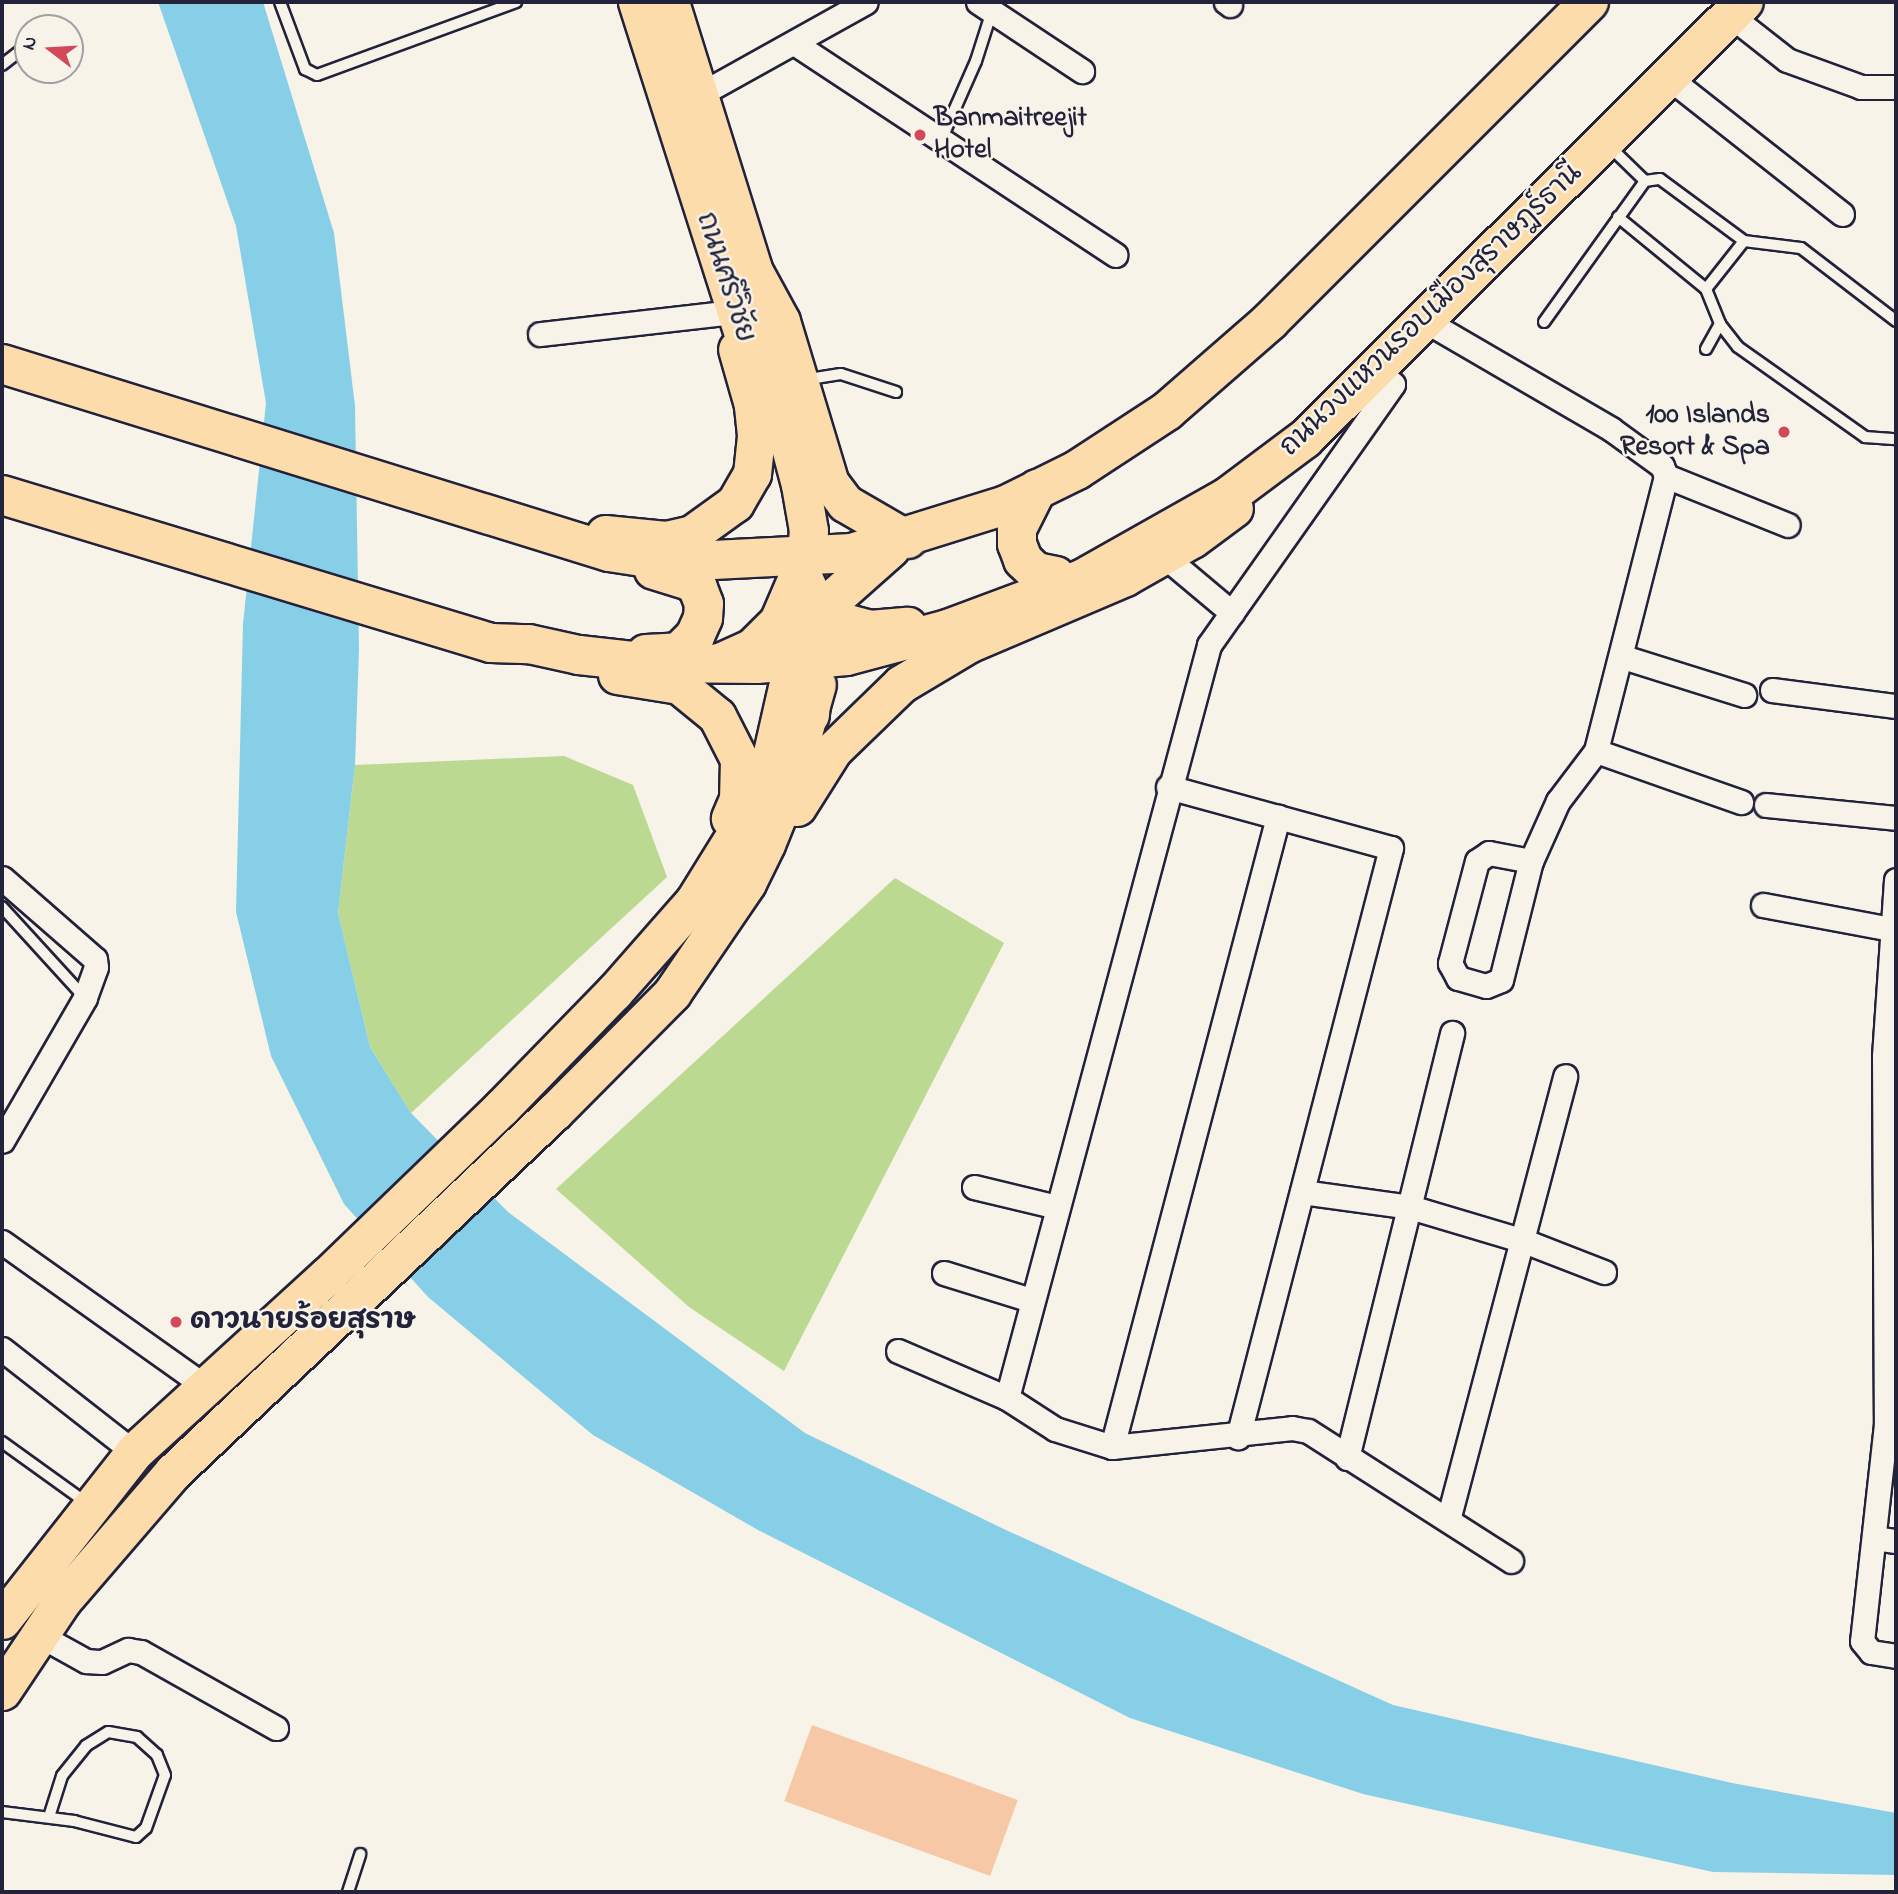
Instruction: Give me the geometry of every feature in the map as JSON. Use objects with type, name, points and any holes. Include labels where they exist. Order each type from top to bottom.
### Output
[{"type":"highway","points":[[2,495],[491,643],[529,644],[567,653],[710,666],[753,648],[907,539],[1006,505],[1122,443],[1167,411],[1270,321],[1589,2]]},
{"type":"highway","name":"ถนนวงแหวนรอบเมืองสุราษฎร์ธานี","points":[[805,610],[858,653],[994,615],[1082,579],[1226,498],[1322,423],[1423,320],[1606,143],[1737,9]]},
{"type":"highway","points":[[737,270],[758,323],[801,485],[809,531],[805,610],[813,673],[810,715]]},
{"type":"highway","points":[[2,364],[609,552],[674,562],[805,610],[870,630],[904,628],[984,609],[1056,576],[1193,504],[1322,423]]},
{"type":"highway","points":[[1037,489],[1017,529],[1017,544],[1023,559],[1036,572],[1056,576]]},
{"type":"highway","points":[[500,518],[545,546],[593,561],[654,570],[750,575],[772,586],[805,610]]},
{"type":"highway","points":[[710,666],[805,610],[907,539]]},
{"type":"highway","points":[[567,653],[599,649],[661,655],[679,652],[703,618],[704,604],[698,588],[690,580],[654,570]]},
{"type":"main road","name":"ถนนศรีวิชัย","points":[[636,2],[715,202],[737,270]]},
{"type":"main road","name":"ถนนศรีวิชัย","points":[[670,2],[697,96],[715,202]]},
{"type":"main road","points":[[500,518],[666,540],[692,534],[735,503],[752,474],[756,435],[747,381],[724,313],[737,270]]},
{"type":"main road","points":[[737,270],[781,321],[830,483],[845,503],[907,539]]},
{"type":"main road","points":[[2,1691],[93,1562],[173,1472],[554,1112],[672,993],[761,883],[813,777],[878,704],[920,671],[968,644],[1125,578],[1192,539],[1287,468],[1322,423]]},
{"type":"main road","points":[[2,1620],[89,1504],[134,1452],[327,1276],[501,1108],[598,1008],[694,901],[756,801],[805,610]]},
{"type":"main road","points":[[491,643],[578,669],[679,685],[717,716],[739,759],[738,799],[701,872],[680,903],[610,976],[557,1051]]},
{"type":"main road","points":[[672,993],[747,883],[766,844],[810,715]]},
{"type":"street","points":[[697,96],[866,2]]},
{"type":"street","points":[[985,6],[1082,71]]},
{"type":"street","points":[[1737,9],[1787,60],[1861,87],[1896,88]]},
{"type":"street","points":[[794,43],[942,138],[1115,256]]},
{"type":"street","points":[[1670,78],[1842,214]]},
{"type":"street","points":[[540,334],[724,313]]},
{"type":"street","points":[[1423,320],[1611,429],[1662,466],[1666,476],[1623,657],[1596,751],[1558,801],[1531,861],[1502,980],[1486,986],[1458,978],[1450,963],[1477,862],[1489,853],[1531,861]]},
{"type":"street","points":[[1007,1398],[1168,787],[1209,645],[1393,384],[1375,369]]},
{"type":"street","points":[[1666,476],[1788,525]]},
{"type":"street","points":[[1163,555],[1232,613]]},
{"type":"street","points":[[1623,657],[1744,695]]},
{"type":"street","points":[[1772,690],[1896,706]]},
{"type":"street","points":[[1596,751],[1741,802]]},
{"type":"street","points":[[1168,787],[1391,848],[1238,1437]]},
{"type":"street","points":[[1766,805],[1896,818]]},
{"type":"street","points":[[1112,1447],[1278,817]]},
{"type":"street","points":[[2,878],[95,959],[95,976],[85,998],[2,1141]]},
{"type":"street","points":[[1896,880],[1890,1056],[1891,1424],[1885,1539],[1863,1641],[1871,1652],[1896,1656]]},
{"type":"street","points":[[1763,905],[1894,929]]},
{"type":"street","points":[[1347,1458],[1452,1033]]},
{"type":"street","points":[[1448,1520],[1524,1241],[1565,1076]]},
{"type":"street","points":[[974,1187],[1057,1208]]},
{"type":"street","points":[[1302,1192],[1410,1207],[1524,1241],[1604,1272]]},
{"type":"street","points":[[2,1242],[205,1386]]},
{"type":"street","points":[[944,1273],[1031,1300]]},
{"type":"street","points":[[2,1349],[134,1452]]},
{"type":"street","points":[[898,1351],[1007,1398],[1055,1429],[1112,1447],[1238,1437],[1292,1428],[1308,1431],[1511,1561]]},
{"type":"street","points":[[39,1635],[86,1661],[102,1662],[128,1650],[141,1652],[276,1728]]},
{"type":"lane","points":[[280,2],[305,69],[317,75],[516,2]]},
{"type":"lane","points":[[942,138],[976,61],[985,6]]},
{"type":"lane","points":[[1606,143],[1645,181]]},
{"type":"lane","points":[[1544,322],[1645,181],[1660,179],[1744,241],[1801,248],[1896,321]]},
{"type":"lane","points":[[1618,218],[1706,289],[1720,324],[1738,347],[1865,437],[1896,439]]},
{"type":"lane","points":[[1706,289],[1744,241]]},
{"type":"lane","points":[[1706,349],[1720,324]]},
{"type":"lane","points":[[800,380],[841,374],[896,392]]},
{"type":"lane","points":[[2,907],[85,998]]},
{"type":"lane","points":[[2,1442],[89,1504]]},
{"type":"lane","points":[[2,1812],[49,1817],[136,1837],[146,1828],[164,1775],[157,1755],[137,1737],[108,1732],[86,1746],[62,1776],[49,1817]]},
{"type":"lane","points":[[348,1892],[360,1854]]},
{"type":"green space","points":[[564,756],[633,785],[667,877],[411,1113],[370,1047],[338,913],[355,765]]},
{"type":"green space","points":[[895,878],[1004,943],[784,1371],[689,1307],[556,1189]]},
{"type":"water","points":[[158,2],[263,2],[334,233],[355,406],[359,649],[355,765],[338,913],[370,1047],[411,1113],[508,1212],[805,1433],[1008,1531],[1393,1705],[1732,1783],[1896,1813],[1896,1875],[1713,1872],[1363,1794],[1130,1718],[758,1530],[593,1435],[428,1297],[344,1204],[271,1056],[236,912],[243,624],[266,403],[236,226]]},
{"type":"building","points":[[812,1725],[1018,1800],[990,1876],[784,1801]]},
{"type":"place","name":"Banmaitreejit Hotel","points":[[920,135]]},
{"type":"place","name":"100 Islands Resort & Spa","points":[[1784,432]]},
{"type":"place","name":"ดาวนายร้อยสุราษ","points":[[176,1322]]}]
